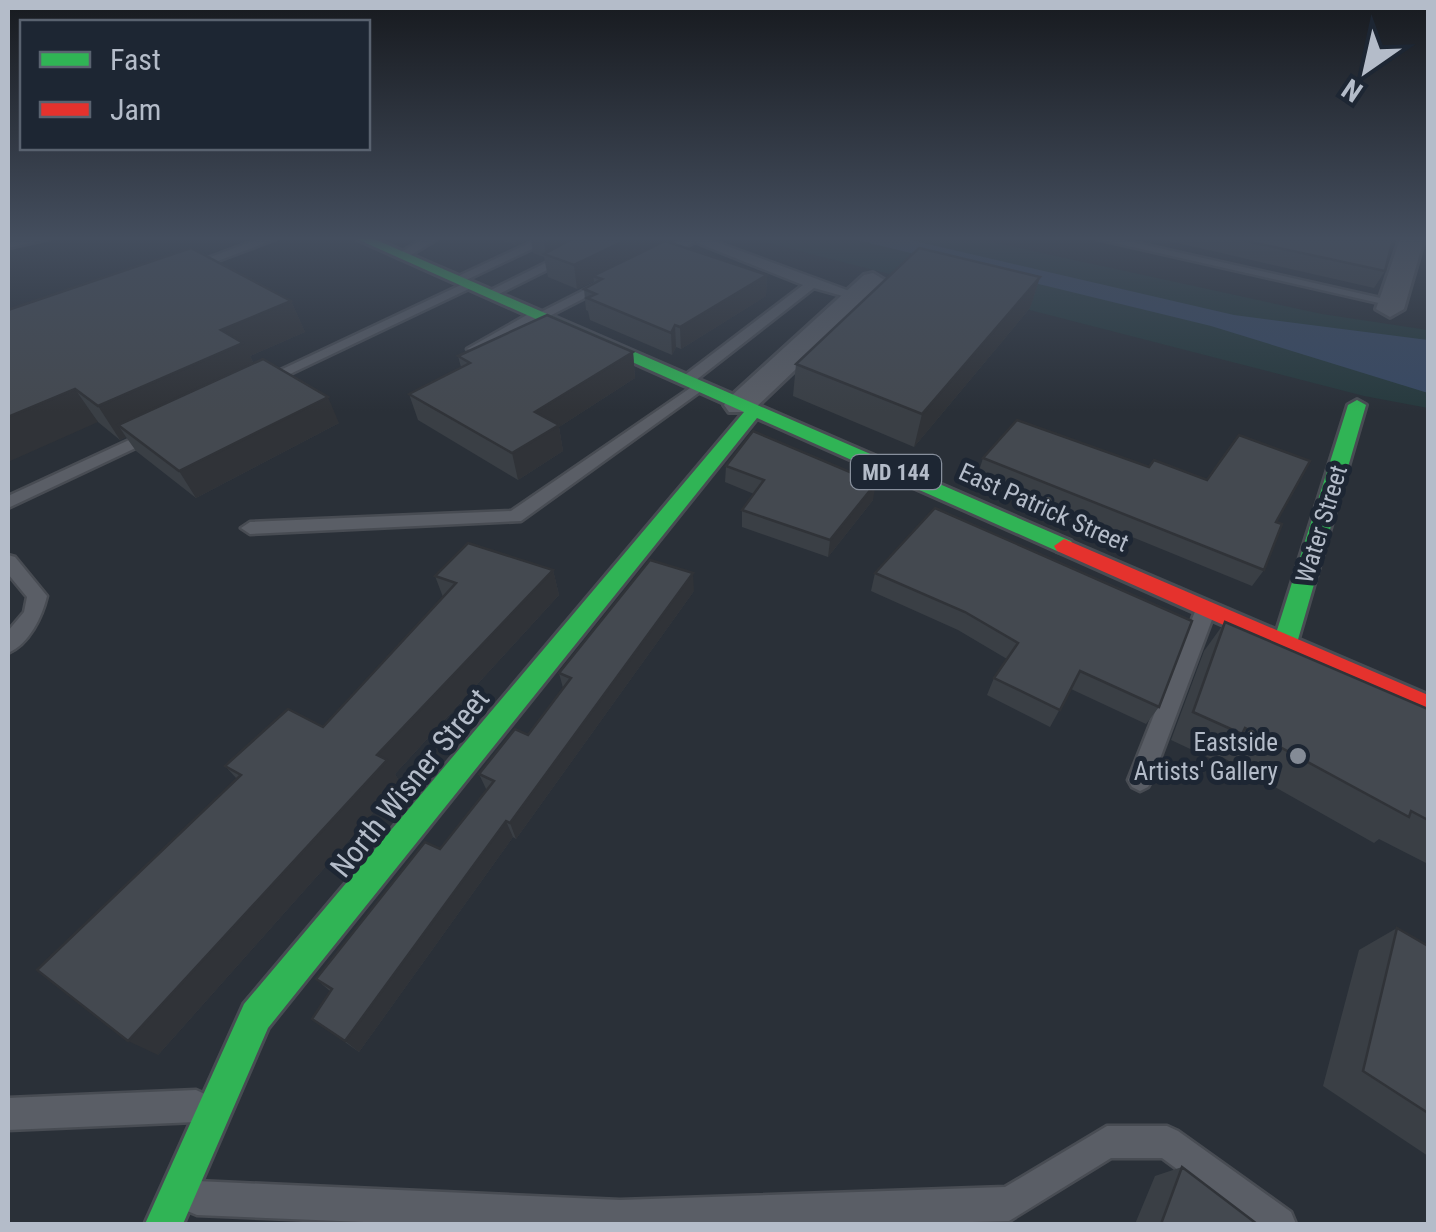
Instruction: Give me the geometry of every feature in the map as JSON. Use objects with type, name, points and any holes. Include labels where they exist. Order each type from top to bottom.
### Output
[{"type":"main road","name":"East Patrick Street","points":[[493,296],[1428,706]]},
{"type":"main road","name":"Water Street","points":[[1285,643],[1357,406]]},
{"type":"main road","name":"North Wisner Street","points":[[169,1211],[256,1016],[748,408]]},
{"type":"street","points":[[748,408],[857,296]]},
{"type":"street","points":[[1391,306],[1394,296]]},
{"type":"lane","points":[[252,387],[450,296]]},
{"type":"lane","points":[[474,349],[578,296]]},
{"type":"lane","points":[[250,528],[514,517],[692,384],[797,296]]},
{"type":"lane","points":[[1350,296],[1391,306]]},
{"type":"lane","points":[[8,502],[165,428]]},
{"type":"lane","points":[[8,562],[37,596],[33,614],[8,645]]},
{"type":"lane","points":[[1140,780],[1206,608]]},
{"type":"lane","points":[[8,1114],[214,1106]]},
{"type":"lane","points":[[169,1211],[620,1217],[1009,1204],[1107,1142],[1167,1142],[1279,1224]]},
{"type":"green space","points":[[977,296],[1242,296],[1322,314],[1428,330],[1428,408],[1364,396]]},
{"type":"water","points":[[1090,296],[1154,296],[1234,315],[1428,340],[1428,393],[1211,326]]},
{"type":"building","points":[[48,296],[282,296],[291,301],[221,330],[243,343],[98,406],[75,389],[8,417],[8,310]]},
{"type":"building","points":[[731,296],[680,327],[675,325],[671,333],[587,298]]},
{"type":"building","points":[[868,296],[1023,296],[922,414],[796,364]]},
{"type":"building","points":[[547,315],[633,352],[535,412],[559,425],[512,453],[409,394],[470,363],[458,356]]},
{"type":"building","points":[[263,359],[328,397],[179,471],[118,425]]},
{"type":"building","points":[[1017,420],[1149,467],[1154,460],[1207,480],[1239,435],[1310,461],[1276,522],[1282,524],[1264,570],[983,458]]},
{"type":"building","points":[[753,431],[876,483],[830,540],[742,510],[764,480],[726,466]]},
{"type":"building","points":[[935,508],[1192,621],[1159,707],[1080,671],[1060,710],[994,678],[1018,643],[965,612],[875,573]]},
{"type":"building","points":[[468,543],[553,570],[377,755],[387,760],[128,1041],[37,970],[241,775],[225,766],[288,709],[323,727],[456,583],[435,576]]},
{"type":"building","points":[[650,560],[693,573],[345,1041],[312,1019],[332,989],[316,979],[425,842],[440,849],[494,781],[479,774],[515,729],[528,735],[571,678],[559,673]]},
{"type":"building","points":[[1225,622],[1428,709],[1428,820],[1411,811],[1409,817],[1245,728],[1242,734],[1193,712]]},
{"type":"building","points":[[1397,928],[1428,946],[1428,1113],[1363,1071]]},
{"type":"building","points":[[1182,1167],[1257,1224],[1161,1224]]},
{"type":"traffic: fast","points":[[494,296],[1064,546]]},
{"type":"traffic: fast","points":[[1285,643],[1357,405]]},
{"type":"traffic: fast","points":[[164,1224],[256,1016],[754,411]]},
{"type":"traffic: jam","points":[[1064,546],[1428,706]]},
{"type":"place","name":"Eastside Artists' Gallery","points":[[1298,756]]}]
